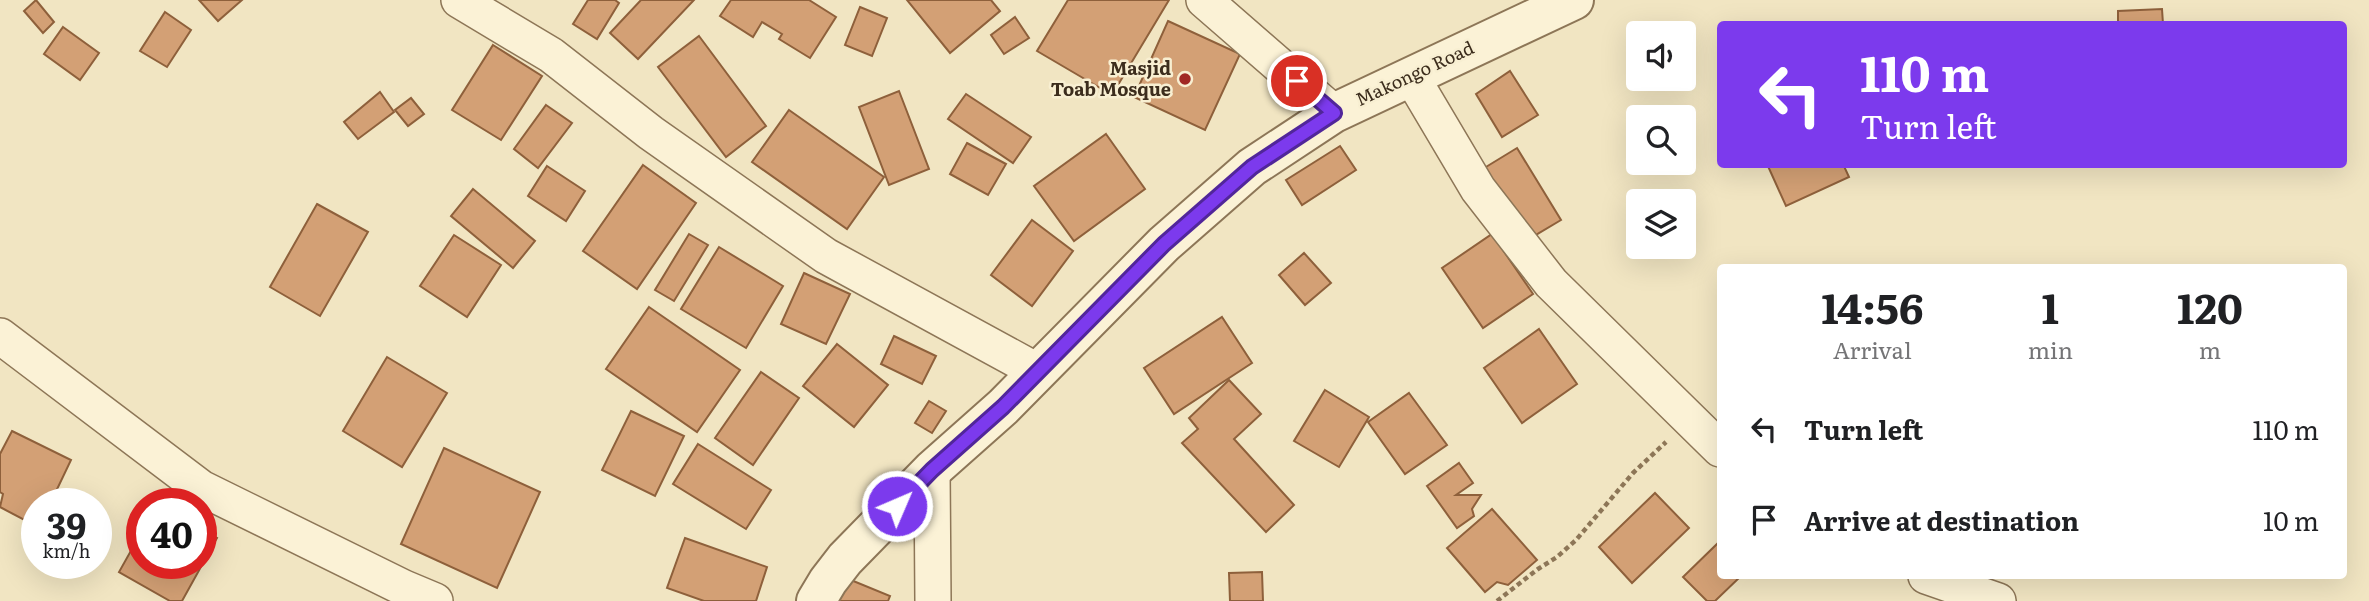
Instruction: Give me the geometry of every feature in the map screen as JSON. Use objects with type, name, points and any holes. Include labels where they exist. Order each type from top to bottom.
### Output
[{"type":"street","points":[[459,0],[551,55],[650,133],[826,256],[1037,371]]},
{"type":"street","points":[[1204,0],[1334,113]]},
{"type":"street","name":"Makongo Road","points":[[816,601],[845,559],[932,470],[1003,407],[1164,244],[1252,167],[1334,113],[1574,0]]},
{"type":"street","points":[[1411,76],[1478,188],[1551,283],[1717,446]]},
{"type":"street","points":[[0,336],[201,488],[435,601]]},
{"type":"street","points":[[932,470],[933,601]]},
{"type":"street","points":[[1935,579],[1997,601]]},
{"type":"path","points":[[1497,601],[1576,541],[1633,473],[1690,420]]},
{"type":"building","points":[[36,0],[54,22],[43,33],[24,11]]},
{"type":"building","points":[[199,0],[242,0],[218,21]]},
{"type":"building","points":[[588,0],[615,0],[619,3],[597,39],[573,24]]},
{"type":"building","points":[[641,0],[694,0],[638,59],[610,33]]},
{"type":"building","points":[[731,0],[809,0],[836,17],[810,58],[779,39],[782,34],[762,22],[753,37],[720,16]]},
{"type":"building","points":[[907,0],[991,0],[1000,11],[950,53]]},
{"type":"building","points":[[1068,0],[1169,0],[1112,95],[1037,51]]},
{"type":"building","points":[[860,7],[887,18],[872,56],[845,45]]},
{"type":"building","points":[[2162,9],[2163,21],[2118,21],[2118,11]]},
{"type":"building","points":[[165,12],[191,30],[167,67],[140,51]]},
{"type":"building","points":[[1015,17],[1029,38],[1004,54],[991,35]]},
{"type":"building","points":[[1168,21],[1240,54],[1205,130],[1134,97]]},
{"type":"building","points":[[63,27],[99,53],[80,80],[44,54]]},
{"type":"building","points":[[699,36],[766,126],[726,157],[658,67]]},
{"type":"building","points":[[493,45],[542,76],[501,140],[452,110]]},
{"type":"building","points":[[1510,71],[1538,115],[1502,137],[1476,94]]},
{"type":"building","points":[[899,91],[929,169],[889,185],[859,107]]},
{"type":"building","points":[[380,92],[394,112],[358,139],[344,122]]},
{"type":"building","points":[[966,94],[1031,137],[1013,163],[948,119]]},
{"type":"building","points":[[411,98],[424,114],[408,126],[395,110]]},
{"type":"building","points":[[546,105],[572,123],[538,168],[514,149]]},
{"type":"building","points":[[789,110],[884,177],[847,229],[752,162]]},
{"type":"building","points":[[1106,134],[1145,189],[1074,241],[1034,186]]},
{"type":"building","points":[[967,143],[1006,164],[988,195],[950,174]]},
{"type":"building","points":[[1340,146],[1356,170],[1302,205],[1286,180]]},
{"type":"building","points":[[1517,148],[1561,220],[1524,242],[1481,170]]},
{"type":"building","points":[[643,165],[696,203],[637,289],[583,251]]},
{"type":"building","points":[[547,166],[585,191],[566,221],[528,196]]},
{"type":"building","points":[[1769,168],[1845,168],[1849,177],[1786,206]]},
{"type":"building","points":[[473,189],[535,241],[513,268],[451,216]]},
{"type":"building","points":[[317,204],[368,232],[320,316],[270,287]]},
{"type":"building","points":[[1032,220],[1073,251],[1032,306],[991,275]]},
{"type":"building","points":[[689,234],[708,245],[674,301],[655,290]]},
{"type":"building","points":[[1492,234],[1533,294],[1483,328],[1442,268]]},
{"type":"building","points":[[454,235],[501,265],[467,317],[420,286]]},
{"type":"building","points":[[719,247],[783,286],[746,348],[681,309]]},
{"type":"building","points":[[1304,253],[1331,283],[1305,305],[1279,275]]},
{"type":"building","points":[[804,273],[850,294],[826,344],[781,324]]},
{"type":"building","points":[[649,307],[740,370],[697,432],[606,369]]},
{"type":"building","points":[[1222,317],[1252,363],[1174,414],[1144,368]]},
{"type":"building","points":[[1539,329],[1577,384],[1522,423],[1484,368]]},
{"type":"building","points":[[894,336],[936,356],[922,384],[881,364]]},
{"type":"building","points":[[837,344],[888,385],[854,427],[803,386]]},
{"type":"building","points":[[387,357],[447,393],[402,467],[343,431]]},
{"type":"building","points":[[761,372],[799,398],[753,465],[715,438]]},
{"type":"building","points":[[1229,380],[1261,414],[1234,439],[1294,505],[1266,532],[1182,443],[1198,429],[1189,418]]},
{"type":"building","points":[[1325,390],[1369,417],[1339,467],[1294,441]]},
{"type":"building","points":[[1409,393],[1447,445],[1405,474],[1368,422]]},
{"type":"building","points":[[929,401],[946,411],[932,433],[915,423]]},
{"type":"building","points":[[631,411],[684,436],[655,496],[602,470]]},
{"type":"building","points":[[12,431],[71,460],[58,488],[21,488],[21,518],[0,507],[3,494],[0,492],[0,454]]},
{"type":"building","points":[[698,444],[771,490],[746,529],[673,484]]},
{"type":"building","points":[[444,448],[540,492],[497,588],[401,544]]},
{"type":"building","points":[[1459,463],[1473,483],[1456,495],[1481,495],[1472,509],[1474,516],[1457,528],[1427,486]]},
{"type":"building","points":[[1655,493],[1689,528],[1632,583],[1599,547]]},
{"type":"building","points":[[1492,509],[1537,560],[1508,585],[1497,582],[1485,592],[1447,548]]},
{"type":"building","points":[[685,538],[767,567],[756,601],[704,601],[667,588]]},
{"type":"building","points":[[1717,544],[1717,579],[1738,579],[1715,601],[1707,601],[1683,577]]},
{"type":"building","points":[[126,560],[126,576],[119,572]]},
{"type":"building","points":[[1262,572],[1263,601],[1230,601],[1229,573]]},
{"type":"building","points":[[846,578],[890,596],[888,601],[837,601]]},
{"type":"building","points":[[131,579],[194,579],[182,601],[170,601]]},
{"type":"place","name":"Masjid Toab Mosque","points":[[1185,79]]},
{"type":"route","points":[[897,506],[932,470],[1003,407],[1164,244],[1252,167],[1334,113],[1297,81]]}]
